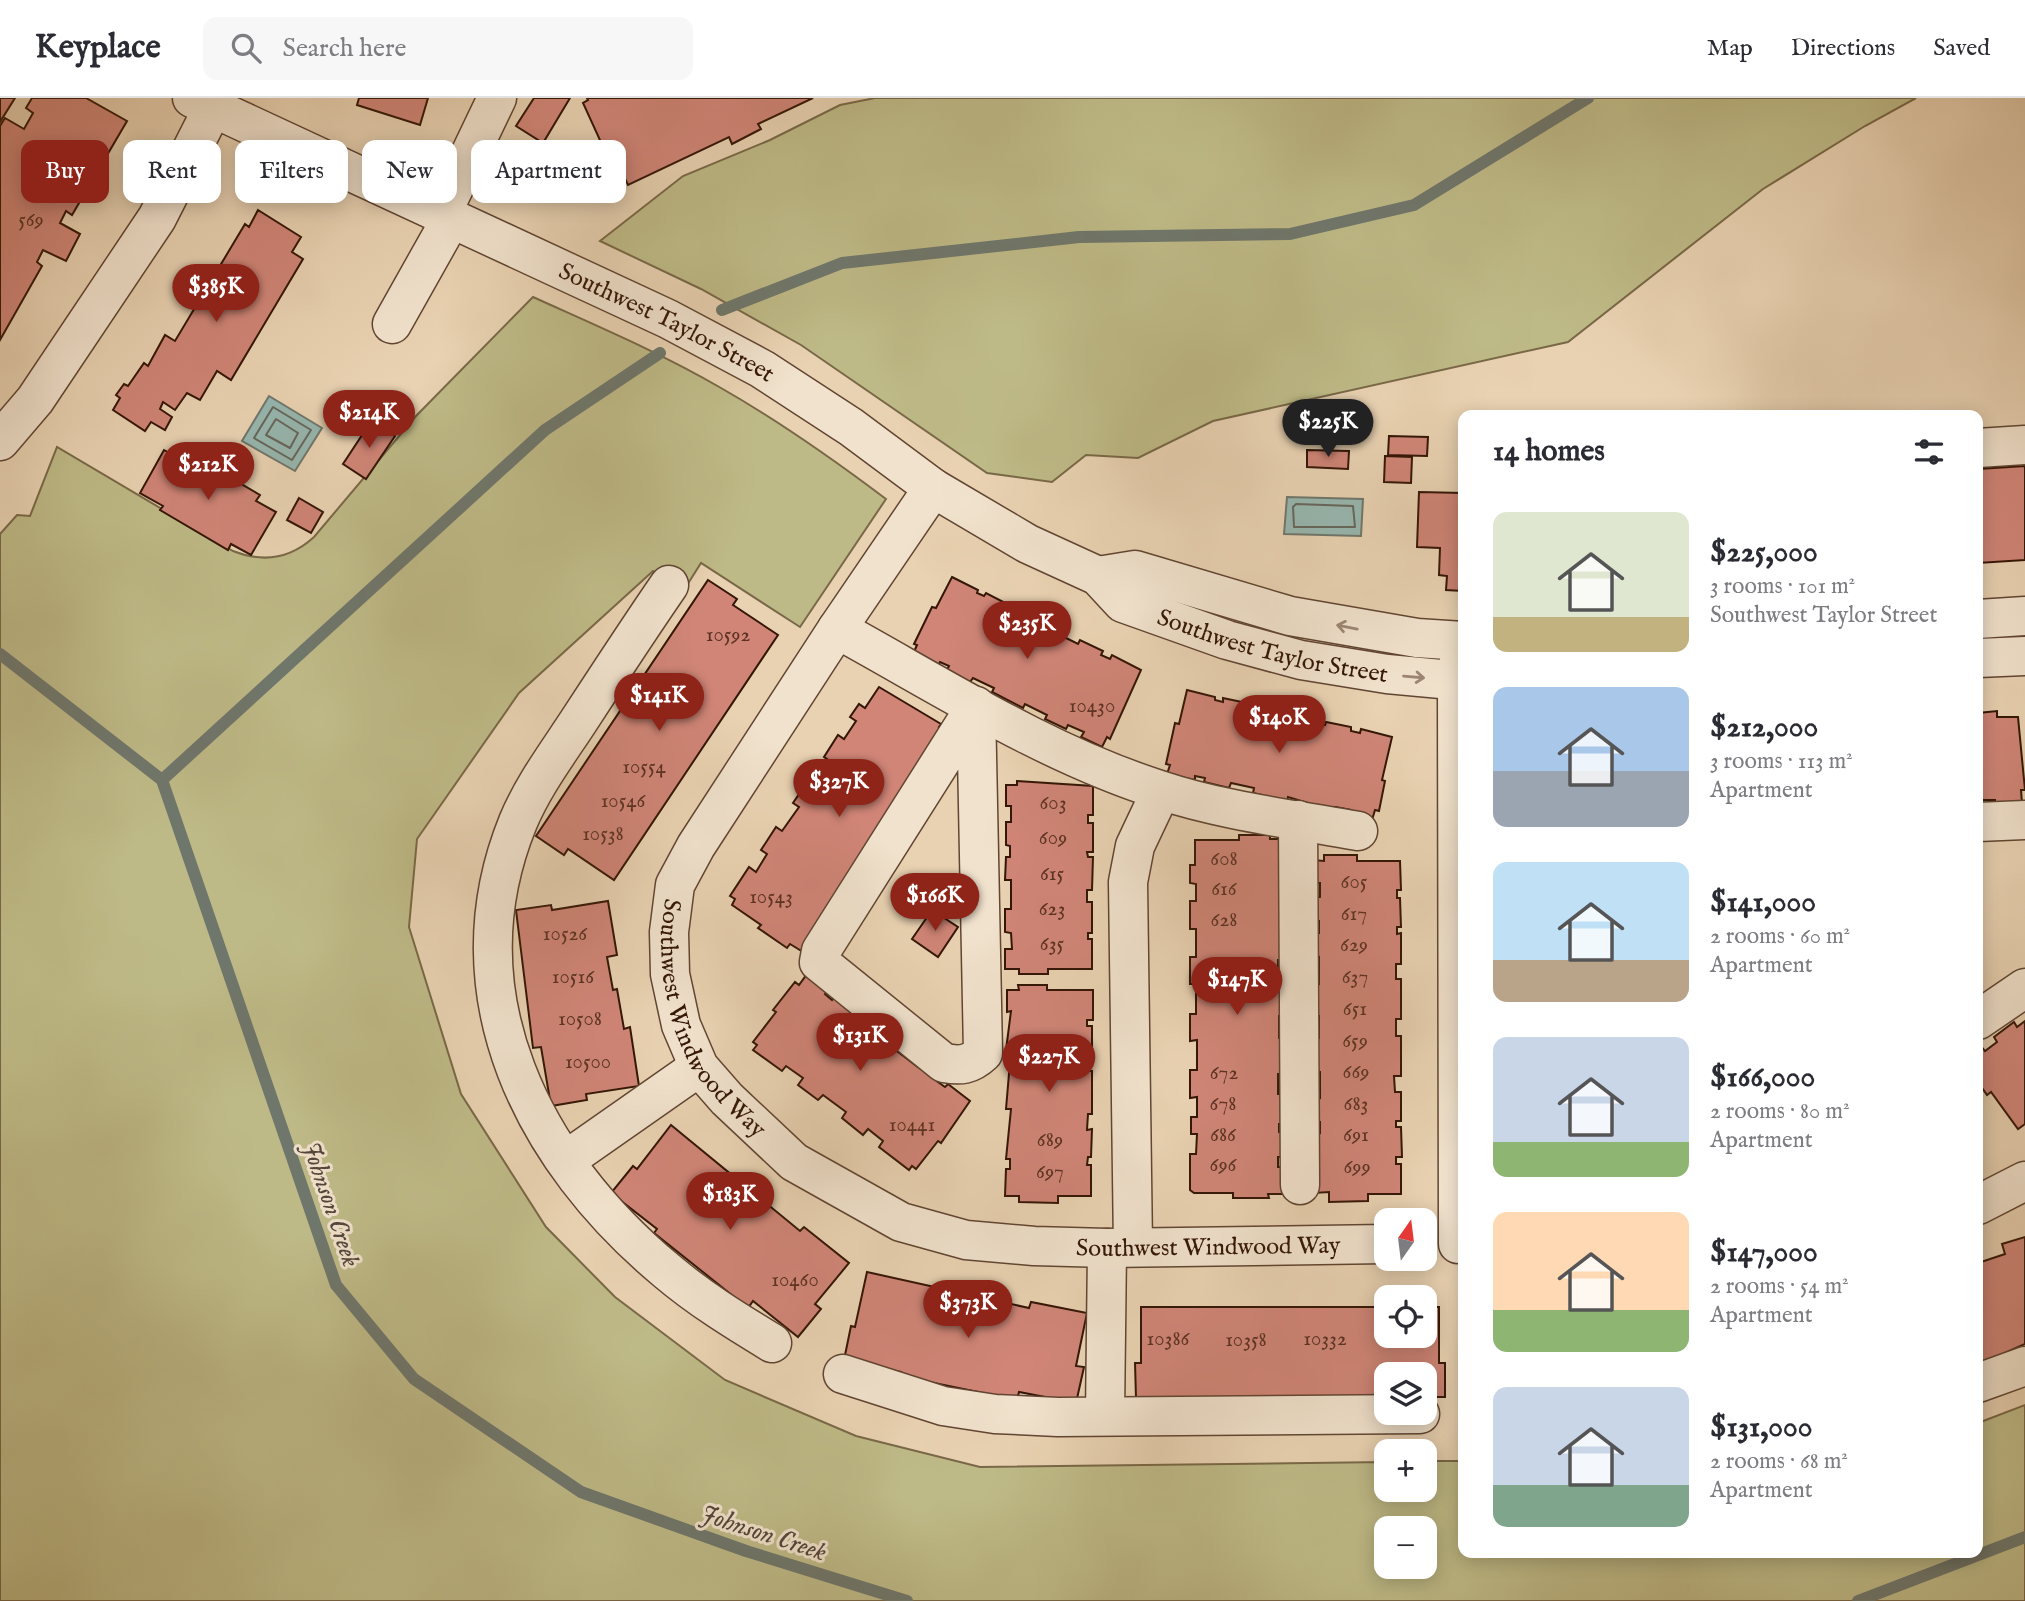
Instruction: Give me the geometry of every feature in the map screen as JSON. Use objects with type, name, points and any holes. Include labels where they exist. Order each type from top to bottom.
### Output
[{"type":"street","points":[[392,324],[446,217],[464,161],[497,98]]},
{"type":"street","points":[[0,441],[35,400],[157,218],[208,102]]},
{"type":"street","name":"Southwest Taylor Street","points":[[208,102],[446,217],[668,319],[762,369],[851,427],[933,488],[1028,544],[1098,576],[1123,603],[1227,640],[1325,664],[1387,674],[1458,681]]},
{"type":"street","points":[[1983,448],[2025,444]]},
{"type":"street","name":"Southwest Windwood Way","points":[[933,488],[837,629],[696,846],[676,885],[668,932],[670,974],[681,1025],[699,1067],[727,1099],[794,1162],[901,1222],[965,1240],[1034,1247],[1120,1248],[1374,1244]]},
{"type":"street","name":"Southwest Taylor Street","points":[[1098,576],[1135,570],[1208,594],[1290,616],[1372,631],[1458,641]]},
{"type":"street","points":[[668,585],[541,778],[518,822],[493,925],[494,988],[510,1059],[530,1105],[566,1160],[603,1208],[666,1270],[715,1307],[772,1343]]},
{"type":"street","points":[[1983,619],[2025,616]]},
{"type":"street","points":[[837,629],[1056,747],[1161,791],[1358,831]]},
{"type":"street","points":[[1983,659],[2025,656]]},
{"type":"street","points":[[976,705],[983,1052],[974,1061],[961,1066],[944,1063],[819,961],[821,951],[976,705]]},
{"type":"street","points":[[1448,1244],[1458,775]]},
{"type":"street","points":[[1105,1416],[1120,1248],[1128,883],[1135,846],[1161,791]]},
{"type":"street","points":[[1298,820],[1300,1185]]},
{"type":"street","points":[[1983,822],[2025,820]]},
{"type":"street","points":[[1983,1017],[2025,988]]},
{"type":"street","points":[[566,1160],[699,1067]]},
{"type":"street","points":[[1983,1202],[2025,1181]]},
{"type":"street","points":[[1983,1381],[2025,1366]]},
{"type":"street","points":[[843,1374],[943,1406],[995,1414],[1374,1414]]},
{"type":"shaded area","points":[[875,98],[1916,98],[1763,189],[1568,342],[1213,421],[1138,458],[1086,455],[1052,482],[987,473],[801,345],[701,289],[600,241],[683,176],[770,140],[840,105]]},
{"type":"shaded area","points":[[533,297],[652,351],[721,388],[805,441],[886,499],[800,627],[701,563],[684,590],[653,571],[519,693],[417,839],[409,927],[461,1094],[546,1227],[615,1297],[725,1380],[856,1436],[980,1467],[1374,1462],[1374,1502],[1437,1502],[1437,1461],[1458,1461],[1458,1558],[1983,1558],[1983,1421],[2025,1405],[2025,1601],[0,1601],[0,534],[17,515],[30,516],[57,447],[233,551],[255,557],[276,557],[314,537],[416,416]]},
{"type":"water","points":[[269,396],[322,428],[295,471],[242,441]]},
{"type":"water","points":[[1287,497],[1363,499],[1361,536],[1284,534]]},
{"type":"building","points":[[0,98],[15,98],[0,122]]},
{"type":"building","points":[[32,98],[86,98],[127,121],[109,152],[109,140],[21,140],[21,203],[79,203],[72,215],[66,211],[60,223],[80,234],[66,261],[43,250],[37,262],[42,266],[0,340],[0,126],[5,118],[24,129],[33,113],[26,108]]},
{"type":"building","points":[[359,98],[428,98],[420,125],[357,105]]},
{"type":"building","points":[[534,98],[570,98],[545,140],[538,140],[516,126]]},
{"type":"building","points":[[587,98],[813,98],[758,124],[761,129],[732,144],[729,137],[628,185],[626,140],[600,140],[583,103]]},
{"type":"building","points":[[258,210],[301,237],[292,252],[303,259],[231,380],[217,371],[200,400],[187,393],[175,410],[163,402],[160,409],[172,417],[165,430],[151,422],[145,431],[113,410],[120,398],[116,395],[124,384],[128,386],[144,363],[148,366],[165,335],[175,341],[245,224],[249,227]]},
{"type":"building","points":[[372,420],[395,436],[366,479],[343,464]]},
{"type":"building","points":[[1389,436],[1428,437],[1427,456],[1388,455]]},
{"type":"building","points":[[164,450],[187,463],[192,455],[260,495],[256,501],[276,512],[251,555],[231,544],[228,550],[160,510],[163,506],[140,493]]},
{"type":"building","points":[[1307,450],[1349,451],[1348,469],[1307,467]]},
{"type":"building","points":[[1385,456],[1412,457],[1411,483],[1384,482]]},
{"type":"building","points":[[2025,466],[2025,560],[1983,563],[1983,469]]},
{"type":"building","points":[[1419,492],[1458,493],[1458,591],[1446,590],[1447,576],[1439,575],[1440,548],[1417,547]]},
{"type":"building","points":[[299,498],[323,512],[311,533],[287,520]]},
{"type":"building","points":[[952,577],[978,590],[977,593],[984,596],[986,593],[1015,608],[1014,611],[1023,616],[1025,613],[1062,631],[1060,635],[1078,644],[1080,640],[1103,651],[1101,655],[1110,659],[1112,655],[1141,670],[1110,739],[1107,737],[1102,747],[1081,737],[1084,732],[1068,725],[1066,729],[1045,719],[1047,715],[1025,704],[1023,708],[992,692],[994,688],[973,678],[970,682],[947,670],[949,666],[940,662],[938,666],[913,654],[917,645],[914,644],[932,607],[936,608]]},
{"type":"building","points":[[708,580],[737,599],[733,605],[778,635],[614,880],[568,849],[564,855],[536,836]]},
{"type":"building","points":[[879,687],[941,724],[939,727],[950,734],[803,952],[790,944],[787,948],[758,928],[761,925],[732,905],[735,899],[730,896],[749,867],[756,872],[767,854],[761,850],[776,827],[782,831],[799,807],[793,803],[808,781],[814,784],[830,761],[824,757],[838,735],[844,739],[856,721],[850,717],[859,704],[865,708]]},
{"type":"building","points":[[1187,690],[1215,697],[1215,700],[1223,702],[1223,698],[1256,705],[1255,709],[1266,712],[1267,708],[1307,717],[1306,721],[1325,725],[1326,722],[1351,727],[1351,731],[1360,733],[1361,729],[1392,737],[1382,780],[1385,781],[1379,811],[1375,810],[1372,820],[1351,810],[1335,807],[1334,811],[1288,797],[1287,801],[1253,793],[1254,788],[1231,783],[1229,788],[1204,782],[1205,778],[1195,776],[1195,780],[1167,774],[1170,765],[1166,764],[1175,723],[1179,724]]},
{"type":"building","points":[[1997,711],[1997,717],[2018,717],[2025,790],[2021,790],[2022,803],[1995,804],[1995,800],[1983,800],[1983,712]]},
{"type":"building","points":[[1017,781],[1093,786],[1093,815],[1088,815],[1088,823],[1093,823],[1093,852],[1087,852],[1088,857],[1093,857],[1092,890],[1087,890],[1087,902],[1092,902],[1092,933],[1088,933],[1088,939],[1092,939],[1092,969],[1048,969],[1048,974],[1019,974],[1019,969],[1005,969],[1005,949],[1012,949],[1011,933],[1005,932],[1005,909],[1011,909],[1011,880],[1005,880],[1006,857],[1010,857],[1010,846],[1006,845],[1006,822],[1011,822],[1011,806],[1006,806],[1006,785],[1017,785]]},
{"type":"building","points":[[1239,835],[1270,835],[1270,839],[1283,839],[1283,862],[1279,862],[1279,876],[1283,876],[1283,903],[1279,903],[1283,960],[1278,960],[1278,983],[1283,983],[1283,1016],[1279,1016],[1279,1038],[1283,1039],[1283,1074],[1278,1074],[1278,1094],[1283,1094],[1283,1124],[1279,1124],[1279,1132],[1283,1133],[1283,1157],[1278,1157],[1278,1167],[1284,1167],[1284,1194],[1268,1194],[1269,1198],[1233,1198],[1233,1193],[1194,1193],[1190,1190],[1190,1154],[1196,1154],[1197,1134],[1191,1134],[1191,1117],[1197,1117],[1197,1097],[1190,1098],[1190,1070],[1197,1070],[1197,1040],[1190,1041],[1190,1014],[1196,1014],[1196,984],[1190,984],[1190,957],[1196,957],[1196,929],[1190,929],[1190,901],[1196,901],[1196,884],[1190,883],[1190,865],[1195,865],[1195,840],[1239,840]]},
{"type":"building","points":[[1324,855],[1357,855],[1357,861],[1400,861],[1401,890],[1397,890],[1397,898],[1400,898],[1401,927],[1397,927],[1397,934],[1401,933],[1401,964],[1396,964],[1396,979],[1401,979],[1401,1019],[1396,1019],[1396,1036],[1401,1036],[1401,1076],[1394,1076],[1395,1092],[1401,1092],[1401,1121],[1396,1121],[1396,1127],[1401,1127],[1402,1157],[1396,1157],[1396,1164],[1401,1164],[1401,1194],[1368,1194],[1368,1201],[1329,1202],[1329,1192],[1314,1193],[1314,1132],[1320,1133],[1320,1122],[1314,1122],[1314,1097],[1320,1098],[1320,1072],[1313,1072],[1313,1038],[1319,1038],[1319,1016],[1313,1016],[1313,983],[1319,984],[1319,957],[1313,958],[1313,933],[1319,933],[1319,921],[1313,921],[1313,898],[1320,897],[1320,883],[1313,883],[1313,860],[1324,861]]},
{"type":"building","points":[[608,901],[617,955],[607,957],[613,990],[617,989],[624,1029],[630,1027],[639,1086],[586,1094],[587,1100],[551,1106],[541,1047],[533,1048],[516,910],[551,905],[552,910]]},
{"type":"building","points":[[932,910],[958,927],[938,957],[912,939]]},
{"type":"building","points":[[807,974],[828,990],[825,994],[832,1000],[835,996],[855,1011],[852,1016],[871,1031],[875,1026],[902,1048],[898,1052],[918,1067],[921,1063],[942,1079],[938,1082],[945,1087],[948,1084],[970,1101],[941,1143],[938,1141],[916,1169],[912,1166],[909,1170],[879,1147],[883,1141],[868,1129],[863,1135],[842,1118],[846,1112],[823,1095],[818,1100],[798,1085],[803,1078],[786,1066],[782,1071],[753,1050],[757,1045],[753,1042],[776,1012],[773,1010],[795,982],[799,985]]},
{"type":"building","points":[[1018,985],[1047,985],[1047,990],[1093,990],[1093,1020],[1087,1020],[1087,1026],[1092,1026],[1092,1057],[1086,1057],[1087,1071],[1092,1071],[1092,1114],[1088,1114],[1087,1130],[1092,1129],[1091,1157],[1088,1157],[1087,1165],[1091,1165],[1091,1196],[1058,1196],[1058,1203],[1019,1202],[1019,1196],[1005,1196],[1006,1169],[1010,1169],[1010,1159],[1006,1159],[1011,1109],[1006,1109],[1011,1050],[1006,1050],[1011,1011],[1007,1012],[1007,990],[1019,990]]},
{"type":"building","points":[[2025,1021],[2025,1124],[2018,1129],[1991,1092],[1987,1095],[1983,1089],[1983,1048],[1985,1051],[1997,1042],[1994,1037],[2014,1022],[2017,1027]]},
{"type":"building","points":[[671,1125],[800,1231],[804,1227],[849,1263],[815,1304],[821,1309],[798,1337],[753,1301],[748,1308],[654,1233],[657,1229],[611,1193],[633,1166],[637,1169]]},
{"type":"building","points":[[2025,1237],[2025,1344],[1983,1363],[1983,1261],[2005,1254],[2002,1244]]},
{"type":"building","points":[[867,1272],[1029,1308],[1031,1302],[1087,1313],[1076,1366],[1084,1367],[1076,1403],[1019,1392],[1017,1400],[900,1376],[901,1372],[844,1360],[851,1326],[855,1327]]},
{"type":"building","points":[[1141,1307],[1374,1307],[1374,1348],[1437,1348],[1439,1307],[1439,1363],[1445,1363],[1445,1397],[1437,1397],[1437,1362],[1374,1362],[1374,1397],[1136,1398],[1135,1363],[1141,1363]]},
{"type":"waterway","points":[[722,310],[842,263],[1079,237],[1290,234],[1414,205],[1588,98]]},
{"type":"waterway","points":[[162,780],[545,430],[660,353]]},
{"type":"waterway","name":"Johnson Creek","points":[[0,654],[162,780],[336,1285],[414,1379],[581,1492],[746,1551],[907,1601]]},
{"type":"waterway","name":"Johnson Creek","points":[[1983,1553],[2025,1537]]},
{"type":"waterway","name":"Johnson Creek","points":[[1858,1601],[1970,1558]]}]
